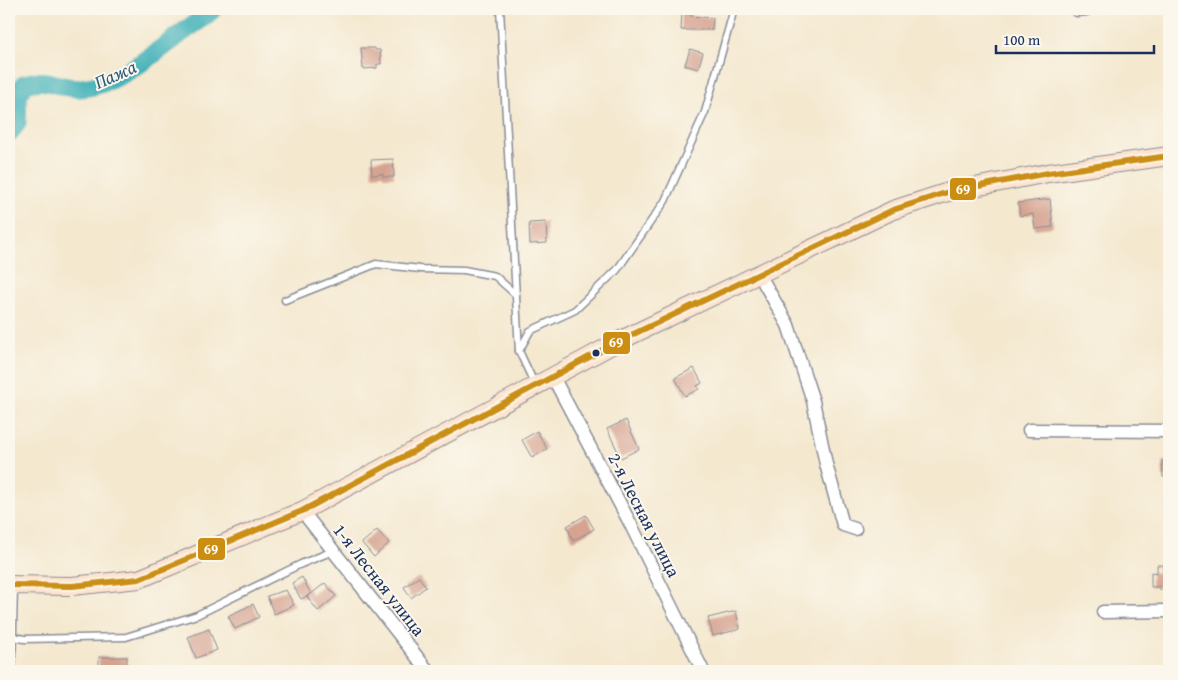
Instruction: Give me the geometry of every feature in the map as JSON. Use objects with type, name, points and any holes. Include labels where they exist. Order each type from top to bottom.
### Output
[{"type":"main road","points":[[10,586],[72,586],[138,579],[302,511],[621,340],[892,210],[948,192],[1048,172],[1169,156]]},
{"type":"street","points":[[758,274],[788,325],[813,401],[826,464],[843,525],[855,529]]},
{"type":"street","name":"2-я Лесная улица","points":[[553,377],[630,523],[703,671]]},
{"type":"street","points":[[1029,430],[1169,431]]},
{"type":"street","name":"1-я Лесная улица","points":[[302,511],[428,671]]},
{"type":"street","points":[[9,668],[10,586]]},
{"type":"street","points":[[1103,612],[1169,611]]},
{"type":"lane","points":[[500,9],[519,351],[535,386]]},
{"type":"lane","points":[[519,351],[530,331],[575,310],[617,270],[665,201],[705,112],[734,9]]},
{"type":"lane","points":[[285,300],[376,264],[420,269],[464,270],[495,276],[516,294]]},
{"type":"lane","points":[[10,636],[24,639],[126,637],[197,615],[301,564],[334,551]]},
{"type":"building","points":[[682,11],[691,12],[691,16],[713,18],[712,30],[681,30]]},
{"type":"building","points":[[361,48],[380,50],[381,64],[377,64],[377,68],[363,69]]},
{"type":"building","points":[[690,49],[703,53],[698,69],[685,65]]},
{"type":"building","points":[[393,159],[394,177],[383,177],[383,174],[372,175],[371,160]]},
{"type":"building","points":[[1050,199],[1053,227],[1035,229],[1033,214],[1020,216],[1018,203]]},
{"type":"building","points":[[546,222],[547,243],[530,244],[529,223]]},
{"type":"building","points":[[694,368],[702,383],[697,386],[699,389],[685,396],[675,378]]},
{"type":"building","points":[[626,420],[639,449],[621,458],[607,429]]},
{"type":"building","points":[[537,431],[547,449],[532,458],[522,440]]},
{"type":"building","points":[[1162,461],[1169,461],[1169,481],[1167,481],[1167,477],[1163,477]]},
{"type":"building","points":[[586,515],[594,529],[573,541],[567,526]]},
{"type":"building","points":[[377,530],[389,543],[374,557],[362,543]]},
{"type":"building","points":[[1157,565],[1169,565],[1169,590],[1151,587],[1151,572],[1157,573]]},
{"type":"building","points":[[302,577],[311,594],[301,599],[292,583]]},
{"type":"building","points":[[419,577],[426,587],[411,598],[404,587]]},
{"type":"building","points":[[325,583],[336,596],[318,611],[307,597]]},
{"type":"building","points":[[286,590],[294,605],[274,614],[267,596]]},
{"type":"building","points":[[253,604],[259,617],[235,629],[228,616]]},
{"type":"building","points":[[736,611],[740,629],[713,636],[708,618]]},
{"type":"building","points":[[209,629],[217,650],[196,658],[188,637]]},
{"type":"building","points":[[99,657],[127,657],[127,671],[99,671]]},
{"type":"waterway","name":"Пажа","points":[[9,133],[17,123],[18,97],[24,84],[40,81],[65,87],[80,88],[94,86],[107,81],[121,75],[148,58],[213,9]]},
{"type":"transit line","name":"69","points":[[9,585],[72,586],[139,579],[302,511],[621,340],[893,210],[948,192],[1048,173],[1169,156]]}]
